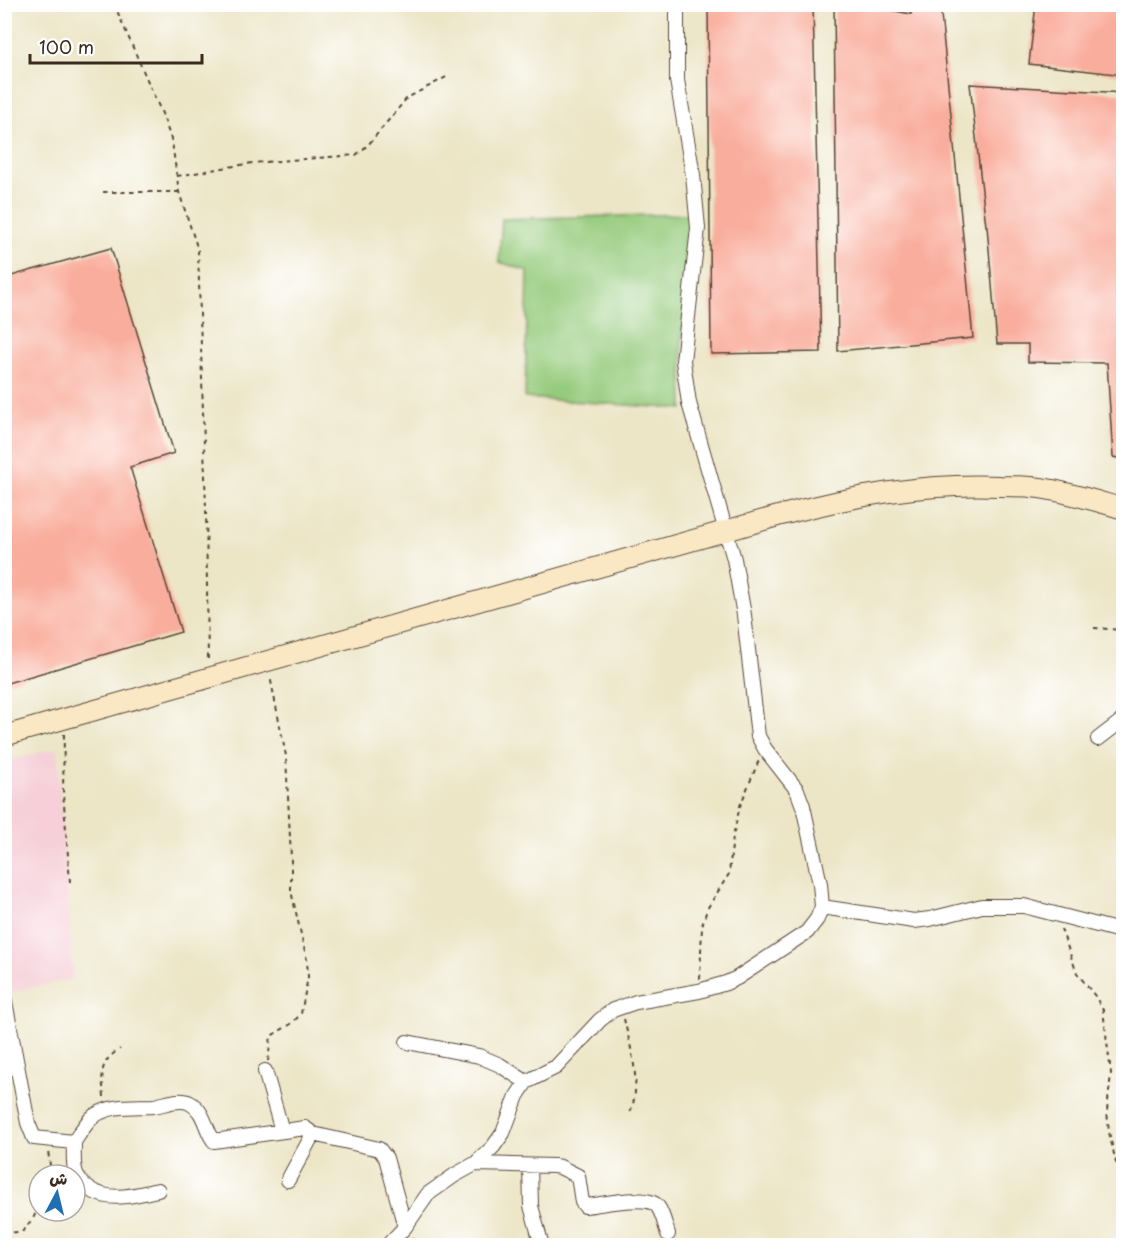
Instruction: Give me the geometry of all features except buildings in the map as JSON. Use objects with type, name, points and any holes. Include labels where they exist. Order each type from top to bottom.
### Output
[{"type":"main road","points":[[4,736],[725,531],[861,496],[906,489],[965,485],[1038,487],[1124,509]]},
{"type":"street","points":[[387,1245],[405,1227],[428,1194],[475,1164],[493,1147],[503,1133],[526,1082],[556,1067],[600,1020],[613,1010],[636,1002],[699,991],[737,978],[807,932],[817,919],[822,907],[820,884],[803,806],[797,790],[758,736],[744,615],[734,559],[689,403],[683,361],[698,228],[693,175],[677,80],[677,4]]},
{"type":"street","points":[[1098,739],[1124,719]]},
{"type":"street","points":[[822,907],[914,921],[930,920],[982,906],[1024,906],[1124,932]]},
{"type":"street","points":[[4,996],[29,1128],[34,1138],[74,1142]]},
{"type":"street","points":[[407,1042],[479,1056],[500,1065],[526,1082]]},
{"type":"street","points":[[265,1071],[282,1131]]},
{"type":"street","points":[[158,1190],[116,1198],[93,1191],[81,1182],[75,1173],[74,1142],[93,1117],[121,1107],[189,1103],[202,1116],[214,1142],[305,1128],[313,1134],[382,1151],[386,1158],[405,1227]]},
{"type":"street","points":[[288,1180],[313,1134]]},
{"type":"street","points":[[475,1164],[560,1167],[577,1175],[582,1202],[585,1206],[623,1201],[648,1201],[659,1207],[669,1233]]},
{"type":"street","points":[[530,1166],[531,1206],[542,1245]]},
{"type":"path","points":[[114,4],[172,142],[178,192],[195,241],[198,257],[207,509],[208,678]]},
{"type":"path","points":[[177,176],[252,163],[356,155],[407,98],[448,76]]},
{"type":"path","points":[[103,192],[178,192]]},
{"type":"path","points":[[1094,628],[1124,630]]},
{"type":"path","points":[[265,1071],[271,1036],[301,1014],[308,977],[307,960],[291,891],[286,756],[267,661]]},
{"type":"path","points":[[65,719],[63,791],[70,882]]},
{"type":"path","points":[[699,991],[702,926],[707,909],[729,874],[733,836],[740,806],[764,746]]},
{"type":"path","points":[[1054,912],[1077,973],[1099,1001],[1103,1010],[1111,1073],[1107,1111],[1109,1132],[1116,1163],[1124,1184]]},
{"type":"path","points":[[621,1008],[635,1080],[636,1095],[630,1113]]},
{"type":"path","points":[[105,1111],[102,1068],[106,1059],[120,1049]]},
{"type":"path","points":[[47,1140],[50,1163]]},
{"type":"path","points":[[4,1234],[23,1232],[30,1223]]},
{"type":"shaded area","points":[[57,748],[73,979],[9,992],[4,962],[4,762]]},
{"type":"green space","points":[[687,214],[694,227],[682,340],[683,409],[525,398],[528,271],[499,262],[502,219]]}]
